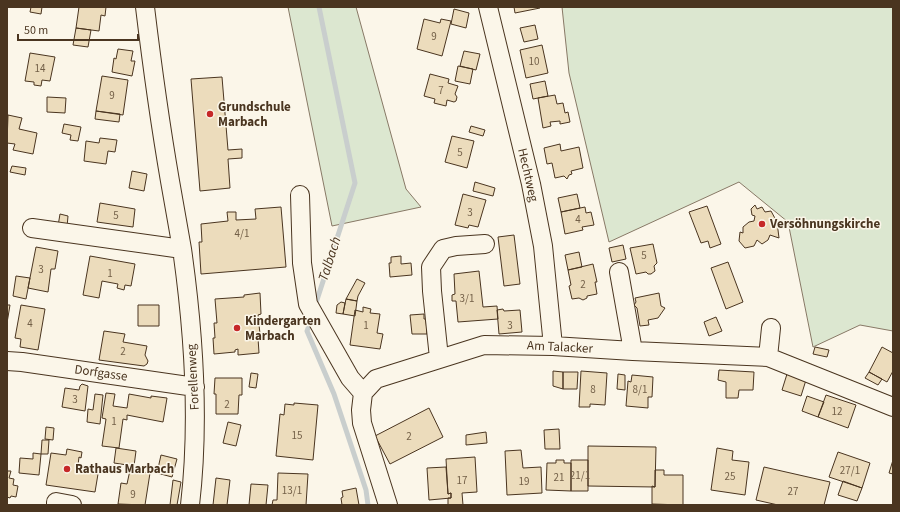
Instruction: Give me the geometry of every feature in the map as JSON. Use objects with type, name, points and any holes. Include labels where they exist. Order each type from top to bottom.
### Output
[{"type":"street","name":"Forellenweg","points":[[146,7],[170,180],[182,249],[190,317],[196,418],[193,481],[190,505]]},
{"type":"street","name":"Hechtweg","points":[[488,7],[531,184],[543,246],[553,346]]},
{"type":"street","points":[[300,195],[302,263],[308,304],[350,378],[364,393],[360,410],[362,423],[388,505]]},
{"type":"street","points":[[32,228],[182,249]]},
{"type":"street","points":[[439,358],[431,267],[443,250],[456,246],[485,244]]},
{"type":"street","points":[[619,272],[633,351]]},
{"type":"street","points":[[768,357],[770,328]]},
{"type":"street","name":"Am Talacker","points":[[364,393],[376,379],[484,345],[553,346],[768,357],[893,407]]},
{"type":"street","name":"Dorfgasse","points":[[7,361],[195,387]]},
{"type":"street","points":[[56,505],[56,502],[72,505]]},
{"type":"green space","points":[[288,7],[356,7],[406,189],[421,207],[332,226]]},
{"type":"green space","points":[[562,7],[893,7],[893,331],[860,325],[813,347],[788,222],[739,182],[609,242],[569,73]]},
{"type":"building","points":[[31,7],[42,7],[41,14],[30,12]]},
{"type":"building","points":[[79,7],[106,7],[105,16],[101,15],[99,31],[76,28]]},
{"type":"building","points":[[514,7],[540,7],[540,8],[515,13]]},
{"type":"building","points":[[454,9],[469,13],[466,28],[451,24]]},
{"type":"building","points":[[424,19],[440,23],[441,19],[451,21],[442,56],[417,49]]},
{"type":"building","points":[[535,25],[538,39],[524,42],[520,28]]},
{"type":"building","points":[[76,28],[91,30],[88,47],[73,45]]},
{"type":"building","points":[[542,45],[548,73],[526,78],[520,50]]},
{"type":"building","points":[[118,49],[133,51],[131,61],[135,61],[132,76],[112,72],[114,58],[116,59]]},
{"type":"building","points":[[464,51],[480,54],[476,70],[460,66]]},
{"type":"building","points":[[30,53],[55,57],[50,81],[42,80],[41,86],[34,85],[34,82],[25,81]]},
{"type":"building","points":[[458,66],[473,69],[470,84],[455,81]]},
{"type":"building","points":[[430,74],[449,79],[448,83],[458,86],[455,94],[457,97],[456,101],[454,102],[447,100],[446,106],[434,103],[435,99],[424,96]]},
{"type":"building","points":[[102,76],[128,80],[123,115],[96,111]]},
{"type":"building","name":"Grundschule Marbach","points":[[222,77],[228,150],[242,149],[242,158],[228,159],[230,188],[200,191],[191,79]]},
{"type":"building","points":[[545,81],[548,96],[533,99],[530,84]]},
{"type":"building","points":[[555,95],[557,104],[563,103],[565,113],[568,112],[570,122],[560,124],[560,121],[550,122],[551,126],[543,128],[538,98]]},
{"type":"building","points":[[47,97],[66,98],[65,113],[47,112]]},
{"type":"building","points":[[96,111],[120,114],[119,122],[95,119]]},
{"type":"building","points":[[8,115],[22,118],[19,129],[37,133],[33,154],[13,150],[15,144],[7,143]]},
{"type":"building","points":[[64,124],[81,127],[78,141],[70,140],[71,135],[62,133]]},
{"type":"building","points":[[471,126],[485,130],[483,136],[469,132]]},
{"type":"building","points":[[452,136],[474,141],[467,168],[445,162]]},
{"type":"building","points":[[100,138],[117,140],[115,152],[108,151],[106,164],[84,161],[86,141],[99,143]]},
{"type":"building","points":[[560,144],[561,151],[579,147],[583,168],[571,171],[572,174],[569,175],[567,179],[564,176],[555,178],[552,163],[547,164],[544,148]]},
{"type":"building","points":[[12,166],[26,168],[25,175],[10,172]]},
{"type":"building","points":[[132,171],[147,174],[144,191],[129,188]]},
{"type":"building","points":[[475,182],[495,188],[493,196],[473,191]]},
{"type":"building","points":[[463,194],[486,200],[478,227],[469,225],[468,228],[455,225]]},
{"type":"building","points":[[577,194],[580,208],[561,212],[558,198]]},
{"type":"building","points":[[100,203],[135,209],[133,227],[97,222]]},
{"type":"building","name":"Versöhnungskirche","points":[[755,205],[757,209],[762,207],[765,212],[771,211],[777,222],[779,238],[770,235],[768,240],[762,244],[757,240],[754,246],[745,248],[739,241],[740,232],[743,233],[743,227],[749,222],[754,221],[755,216],[752,215],[751,209]]},
{"type":"building","points":[[707,206],[721,244],[710,248],[708,241],[701,243],[689,212]]},
{"type":"building","points":[[281,207],[286,267],[201,274],[199,242],[202,242],[201,224],[228,221],[227,212],[236,212],[236,220],[256,219],[255,209]]},
{"type":"building","points":[[585,207],[586,213],[591,212],[594,225],[582,227],[583,230],[565,234],[561,212]]},
{"type":"building","points":[[60,214],[68,216],[67,227],[58,226]]},
{"type":"building","points":[[514,235],[520,284],[504,286],[498,237]]},
{"type":"building","points":[[653,244],[657,263],[654,266],[655,271],[651,274],[646,272],[636,274],[630,248]]},
{"type":"building","points":[[623,245],[626,259],[612,262],[609,248]]},
{"type":"building","points":[[36,247],[58,251],[55,269],[51,269],[48,292],[28,288]]},
{"type":"building","points":[[579,252],[582,267],[568,270],[565,255]]},
{"type":"building","points":[[90,256],[135,264],[131,286],[125,285],[124,290],[117,288],[118,284],[102,281],[99,298],[83,295]]},
{"type":"building","points":[[401,256],[401,264],[411,263],[412,275],[390,277],[389,263],[391,263],[391,257]]},
{"type":"building","points":[[728,262],[743,302],[726,309],[711,268]]},
{"type":"building","points":[[593,264],[597,282],[595,282],[597,294],[587,296],[587,298],[583,300],[579,298],[572,299],[568,270]]},
{"type":"building","points":[[479,271],[483,307],[497,306],[498,319],[458,322],[456,301],[452,301],[452,295],[455,294],[454,274]]},
{"type":"building","points":[[16,276],[30,278],[26,299],[13,296]]},
{"type":"building","points":[[357,279],[365,283],[357,301],[346,299]]},
{"type":"building","name":"Kindergarten Marbach","points":[[260,293],[261,314],[258,315],[260,334],[253,334],[254,338],[258,338],[259,353],[238,355],[238,349],[235,350],[235,352],[214,354],[214,323],[217,323],[215,299],[244,297],[244,295]]},
{"type":"building","points":[[659,293],[661,306],[665,308],[658,318],[648,320],[649,325],[640,326],[637,308],[634,305],[636,302],[635,298]]},
{"type":"building","points":[[346,299],[357,301],[355,316],[343,314]]},
{"type":"building","points":[[341,302],[345,303],[343,314],[336,313],[337,305]]},
{"type":"building","points":[[7,305],[10,305],[7,323]]},
{"type":"building","points":[[21,305],[45,309],[38,350],[20,347],[21,339],[15,338]]},
{"type":"building","points":[[138,305],[159,305],[159,326],[138,326]]},
{"type":"building","points":[[363,307],[371,309],[370,313],[380,314],[377,333],[383,334],[380,349],[350,345],[355,310],[363,312]]},
{"type":"building","points":[[503,309],[504,311],[520,310],[522,332],[499,334],[497,310]]},
{"type":"building","points":[[424,314],[424,319],[426,319],[427,334],[412,334],[410,315]]},
{"type":"building","points":[[716,317],[722,331],[709,336],[704,322]]},
{"type":"building","points":[[104,331],[125,334],[123,342],[147,346],[145,355],[148,361],[147,364],[144,366],[99,360]]},
{"type":"building","points":[[815,347],[829,350],[827,357],[813,354]]},
{"type":"building","points":[[882,347],[893,353],[893,371],[887,382],[869,372]]},
{"type":"building","points":[[719,370],[754,372],[753,390],[739,390],[738,398],[726,398],[726,382],[718,380]]},
{"type":"building","points":[[553,371],[563,372],[563,389],[553,386]]},
{"type":"building","points":[[581,371],[607,373],[605,405],[590,404],[590,407],[579,407]]},
{"type":"building","points":[[563,372],[578,372],[577,389],[563,389]]},
{"type":"building","points":[[869,372],[882,379],[878,385],[865,378]]},
{"type":"building","points":[[251,373],[258,374],[256,388],[249,387]]},
{"type":"building","points":[[618,374],[625,375],[625,390],[617,389]]},
{"type":"building","points":[[787,374],[806,380],[801,396],[782,390]]},
{"type":"building","points":[[632,375],[653,377],[652,397],[648,397],[648,408],[626,406],[628,381],[631,382]]},
{"type":"building","points":[[215,378],[242,378],[242,395],[239,395],[238,414],[216,414],[216,394],[214,394]]},
{"type":"building","points":[[82,384],[88,386],[85,411],[62,407],[65,388],[79,390]]},
{"type":"building","points":[[106,393],[115,394],[113,406],[127,408],[129,394],[151,398],[151,396],[167,398],[163,422],[127,415],[127,420],[123,419],[119,448],[102,446],[106,419],[102,418]]},
{"type":"building","points":[[95,394],[103,395],[100,424],[87,422],[88,409],[93,410]]},
{"type":"building","points":[[826,395],[856,405],[848,428],[818,417]]},
{"type":"building","points":[[807,396],[824,402],[818,417],[802,411]]},
{"type":"building","points":[[294,403],[318,405],[313,460],[276,456],[280,414],[284,415],[285,404],[294,405]]},
{"type":"building","points":[[429,408],[443,437],[390,464],[375,436]]},
{"type":"building","points":[[228,422],[241,425],[236,446],[223,443]]},
{"type":"building","points":[[46,427],[54,428],[53,440],[45,439]]},
{"type":"building","points":[[559,429],[560,449],[545,449],[544,430]]},
{"type":"building","points":[[486,432],[487,443],[466,445],[466,435]]},
{"type":"building","points":[[42,440],[49,440],[48,454],[41,454]]},
{"type":"building","points":[[588,446],[656,447],[655,487],[588,486]]},
{"type":"building","points":[[116,448],[136,451],[134,466],[114,463]]},
{"type":"building","points":[[717,448],[733,451],[732,460],[749,462],[745,495],[711,490]]},
{"type":"building","name":"Rathaus Marbach","points":[[67,449],[82,452],[81,458],[79,457],[78,465],[87,466],[86,472],[98,474],[95,492],[46,485],[51,453],[66,455]]},
{"type":"building","points":[[521,450],[523,468],[541,467],[542,493],[507,495],[505,451]]},
{"type":"building","points":[[838,452],[870,463],[862,488],[829,477]]},
{"type":"building","points":[[33,453],[41,454],[39,475],[19,473],[20,458],[33,459]]},
{"type":"building","points":[[161,455],[177,459],[172,477],[157,473]]},
{"type":"building","points":[[475,457],[477,492],[462,493],[463,505],[448,505],[448,498],[451,498],[451,493],[448,494],[446,459]]},
{"type":"building","points":[[556,460],[564,460],[564,463],[571,463],[571,491],[546,490],[547,463],[556,463]]},
{"type":"building","points":[[571,460],[588,460],[588,491],[571,491]]},
{"type":"building","points":[[893,460],[893,474],[889,473]]},
{"type":"building","points":[[446,467],[448,494],[451,493],[451,498],[429,500],[427,468]]},
{"type":"building","points":[[764,467],[830,482],[824,505],[778,505],[756,500]]},
{"type":"building","points":[[130,470],[150,473],[145,505],[118,504],[121,483],[127,484]]},
{"type":"building","points":[[655,470],[664,470],[664,475],[683,475],[683,505],[652,504],[652,486],[655,487]]},
{"type":"building","points":[[7,471],[11,471],[9,478],[14,479],[13,485],[18,486],[16,497],[7,497]]},
{"type":"building","points":[[278,473],[308,474],[306,505],[272,505],[273,500],[277,500]]},
{"type":"building","points":[[216,478],[230,480],[227,505],[213,505]]},
{"type":"building","points":[[173,480],[181,482],[177,505],[170,505]]},
{"type":"building","points":[[843,481],[862,488],[857,501],[838,495]]},
{"type":"building","points":[[251,484],[268,485],[266,505],[249,505]]},
{"type":"building","points":[[356,488],[359,505],[342,505],[342,491]]},
{"type":"waterway","name":"Talbach","points":[[315,306],[355,183],[319,7]]},
{"type":"waterway","name":"Talbach","points":[[311,320],[307,331],[334,394],[366,490],[368,505]]},
{"type":"place","name":"Grundschule Marbach","points":[[210,114]]},
{"type":"place","name":"Versöhnungskirche","points":[[762,224]]},
{"type":"place","name":"Kindergarten Marbach","points":[[237,328]]},
{"type":"place","name":"Rathaus Marbach","points":[[67,469]]}]
